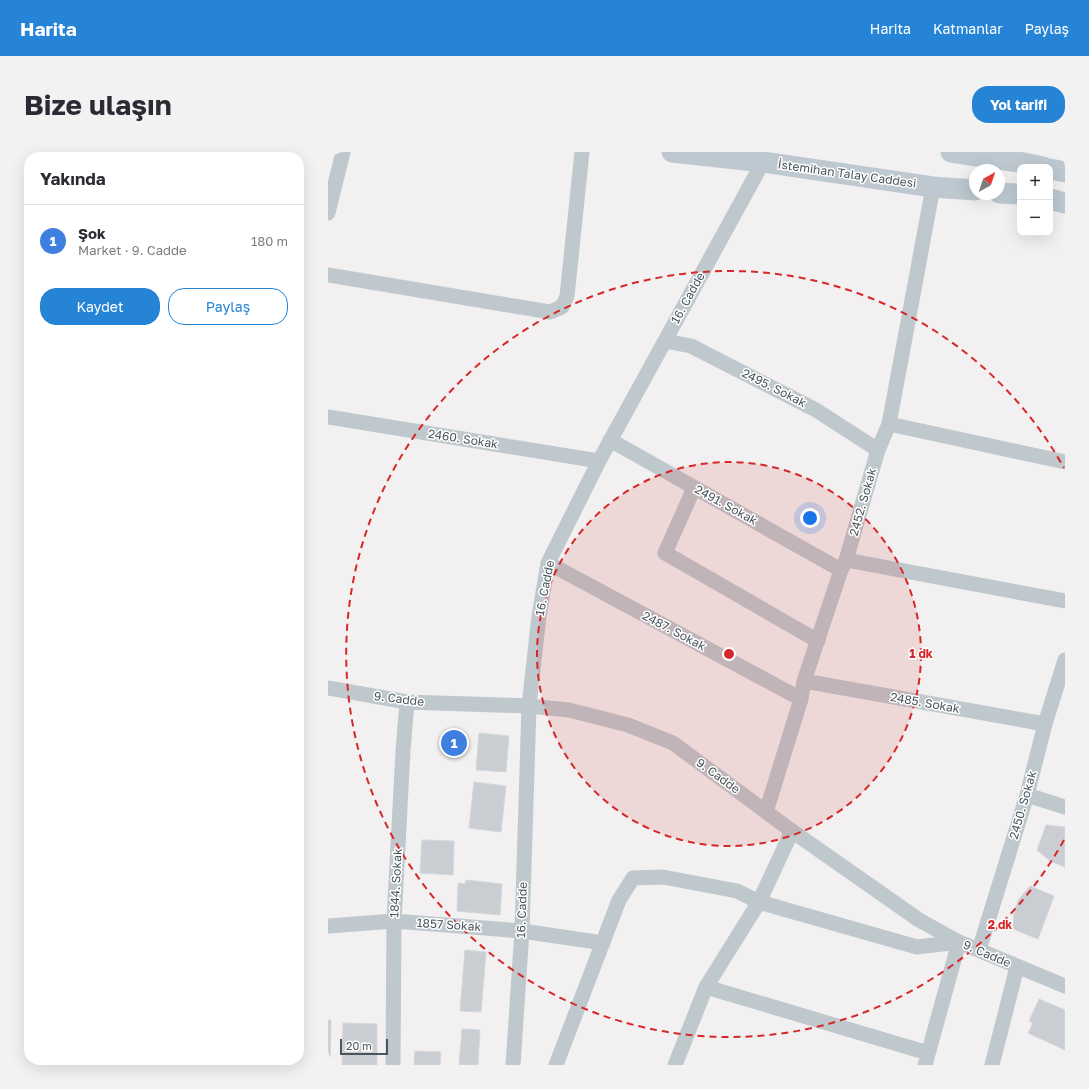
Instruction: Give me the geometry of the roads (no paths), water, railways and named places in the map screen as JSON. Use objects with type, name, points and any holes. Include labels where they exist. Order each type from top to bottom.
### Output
[{"type":"street","points":[[328,213],[343,152]]},
{"type":"street","points":[[328,275],[550,312],[562,307],[567,296],[582,152]]},
{"type":"street","name":"İstemihan Talay Caddesi","points":[[672,152],[763,162],[933,187],[969,190]]},
{"type":"street","points":[[951,152],[1028,157],[1038,164]]},
{"type":"street","name":"16. Cadde","points":[[513,1065],[522,931],[529,706],[539,616],[548,563],[610,440],[763,162]]},
{"type":"street","points":[[1053,170],[1065,172]]},
{"type":"street","name":"2452. Sokak","points":[[766,812],[801,699],[804,681],[844,565],[878,450],[889,424],[933,187]]},
{"type":"street","points":[[1005,193],[1017,194]]},
{"type":"street","points":[[1053,200],[1065,203]]},
{"type":"street","name":"2495. Sokak","points":[[665,341],[691,346],[809,406],[878,450]]},
{"type":"street","name":"2460. Sokak","points":[[328,417],[599,461]]},
{"type":"street","points":[[889,424],[1065,462]]},
{"type":"street","name":"2491. Sokak","points":[[610,440],[694,488],[844,565],[1065,602]]},
{"type":"street","points":[[694,488],[665,553],[818,641]]},
{"type":"street","name":"2487. Sokak","points":[[548,563],[801,699]]},
{"type":"street","name":"2450. Sokak","points":[[979,950],[1027,795],[1045,724],[1065,660]]},
{"type":"street","name":"2485. Sokak","points":[[804,681],[1045,724]]},
{"type":"street","name":"9. Cadde","points":[[328,688],[407,702],[529,706],[569,710],[628,725],[673,743],[792,831],[919,920],[959,942],[1065,986]]},
{"type":"street","name":"1844. Sokak","points":[[393,1065],[394,921],[407,702]]},
{"type":"street","points":[[1027,795],[1065,807]]},
{"type":"street","points":[[676,1065],[706,987],[759,902],[792,831]]},
{"type":"street","points":[[556,1065],[620,900],[633,878],[663,877],[737,891],[759,902],[917,947],[959,942],[927,1059],[706,987]]},
{"type":"street","name":"1857 Sokak","points":[[328,926],[394,921],[522,931],[603,943]]},
{"type":"street","points":[[992,1065],[1017,967]]},
{"type":"place","name":"Şok","points":[[454,743]]}]
